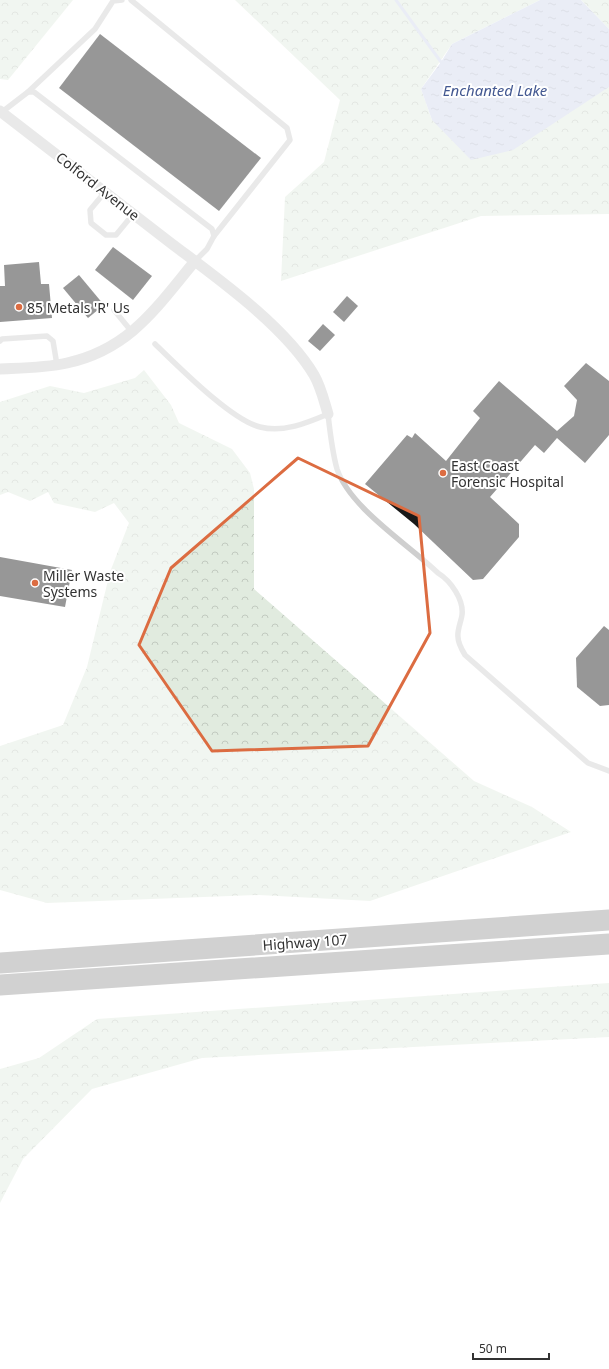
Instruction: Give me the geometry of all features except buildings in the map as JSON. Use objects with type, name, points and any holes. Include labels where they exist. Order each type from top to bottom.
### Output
[{"type":"highway","name":"Highway 107","points":[[0,963],[609,920]]},
{"type":"highway","name":"Highway 107","points":[[0,985],[609,944]]},
{"type":"street","name":"Colford Avenue","points":[[1,111],[134,213],[245,301],[291,344],[315,375],[323,394],[328,414]]},
{"type":"street","points":[[0,369],[57,365],[82,360],[107,350],[132,332],[152,312],[195,261]]},
{"type":"lane","points":[[1,111],[28,92],[95,30],[113,1],[122,0]]},
{"type":"lane","points":[[131,0],[287,128],[290,140],[214,236],[207,249],[195,261]]},
{"type":"lane","points":[[28,92],[34,92],[206,224],[212,229],[214,236]]},
{"type":"lane","points":[[106,192],[90,210],[91,223],[106,236],[116,235],[134,213]]},
{"type":"lane","points":[[114,310],[132,332]]},
{"type":"lane","points":[[0,341],[2,339],[47,336],[53,341],[57,365]]},
{"type":"lane","points":[[155,344],[241,420],[260,427],[283,429],[305,423],[328,414],[333,451],[338,469],[346,488],[375,519],[445,578],[455,591],[462,605],[458,637],[465,655],[588,762],[609,771]]},
{"type":"highlighted area","points":[[298,458],[419,516],[430,633],[368,746],[212,751],[139,645],[171,568]]},
{"type":"green space","points":[[0,0],[73,0],[8,80],[0,79]]},
{"type":"green space","points":[[235,0],[540,0],[452,44],[421,89],[432,120],[609,87],[609,214],[481,216],[281,281],[285,197],[324,162],[340,100]]},
{"type":"green space","points":[[581,0],[609,0],[609,29]]},
{"type":"green space","points":[[144,370],[171,405],[179,423],[232,449],[250,473],[254,489],[254,589],[474,781],[532,807],[571,832],[370,901],[259,895],[47,903],[0,890],[0,746],[63,725],[87,667],[110,572],[129,523],[114,503],[95,512],[54,503],[48,492],[30,501],[8,492],[0,495],[0,402],[50,386],[84,393],[135,378]]},
{"type":"green space","points":[[609,983],[609,1037],[202,1058],[92,1089],[23,1159],[0,1203],[0,1069],[39,1058],[97,1019]]},
{"type":"water","name":"Enchanted Lake","points":[[540,0],[581,0],[609,29],[609,87],[513,150],[471,160],[432,120],[421,89],[452,44]]},
{"type":"waterway","points":[[396,0],[441,62]]},
{"type":"place","name":"85 Metals 'R' Us","points":[[19,307]]},
{"type":"place","name":"East Coast Forensic Hospital","points":[[443,473]]},
{"type":"place","name":"Miller Waste Systems","points":[[35,583]]}]
